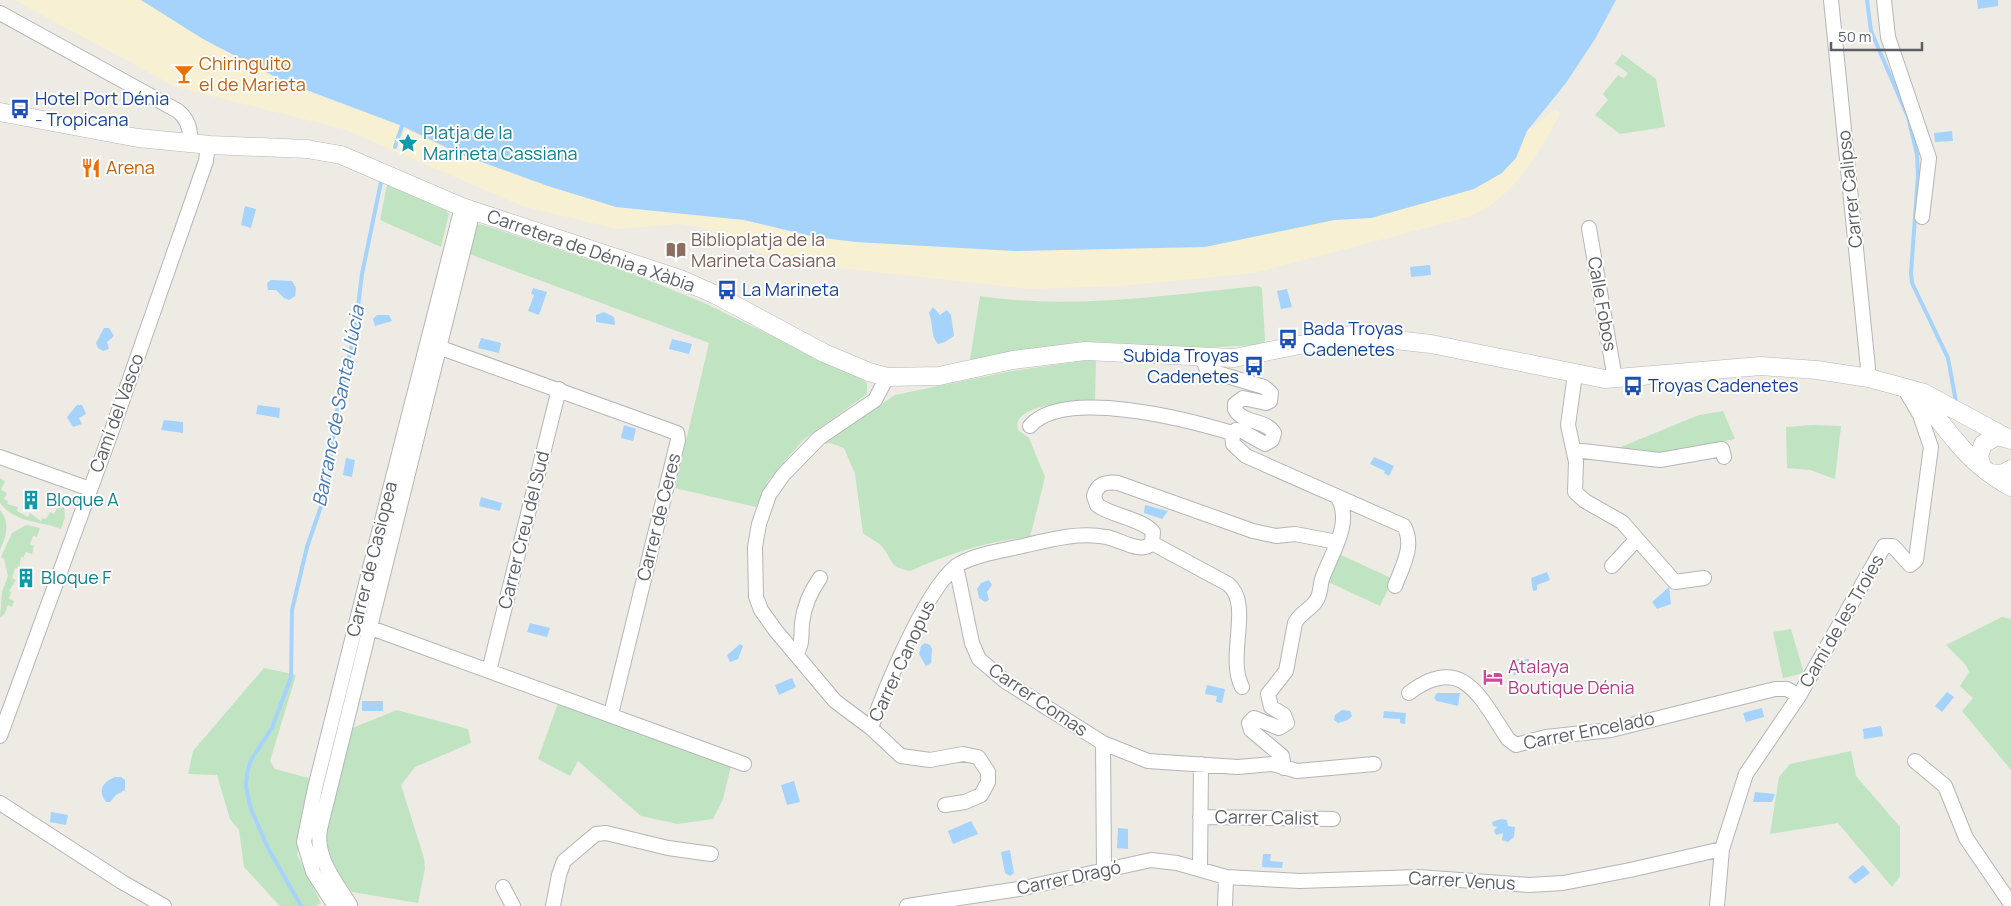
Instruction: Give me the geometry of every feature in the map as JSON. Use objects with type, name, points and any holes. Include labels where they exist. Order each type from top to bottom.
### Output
[{"type":"street","name":"Carrer Calipso","points":[[1831,0],[1869,378]]},
{"type":"street","points":[[1884,0],[1888,37],[1929,158],[1922,217]]},
{"type":"street","points":[[0,14],[178,111],[184,117],[189,128],[190,143]]},
{"type":"street","name":"Carretera de Dénia a Xàbia","points":[[5,114],[121,135],[190,143],[306,149],[331,153],[468,209],[680,280],[716,295],[824,353],[869,372],[887,377],[938,376],[1013,360],[1080,351],[1234,358],[1350,335],[1431,344],[1575,374],[1614,379],[1761,366],[1817,370],[1869,378],[1924,393],[1971,417],[2009,440]]},
{"type":"street","name":"Camí del Vasco","points":[[0,736],[153,314],[206,161],[208,144]]},
{"type":"street","name":"Carrer de Casiopea","points":[[335,906],[313,872],[304,842],[315,788],[362,625],[468,209]]},
{"type":"street","name":"Calle Fobos","points":[[1589,228],[1614,379]]},
{"type":"street","name":"Carrer de Ceres","points":[[433,345],[673,430],[678,435],[611,714]]},
{"type":"street","points":[[1030,426],[1035,420],[1046,414],[1066,410],[1096,409],[1165,414],[1232,433],[1236,430],[1242,431],[1265,444],[1272,440],[1272,430],[1241,417],[1235,409],[1238,400],[1243,398],[1266,403],[1270,401],[1271,394],[1264,387],[1210,372],[1205,368],[1202,357]]},
{"type":"street","points":[[1575,374],[1568,425],[1574,450],[1575,492],[1585,501],[1622,522],[1675,582],[1704,578]]},
{"type":"street","name":"Carrer Canopus","points":[[887,377],[875,400],[819,438],[775,486],[762,513],[755,547],[756,597],[766,617],[829,696],[870,728],[889,680],[940,581],[956,566],[995,552],[1075,536],[1106,537],[1140,548],[1149,546],[1152,543]]},
{"type":"street","name":"Carretera de Dénia a Xàbia","points":[[1897,385],[1927,406],[1964,450],[2001,476]]},
{"type":"street","name":"Camí de les Troies","points":[[1717,906],[1722,849],[1746,774],[1799,696],[1884,546],[1893,546],[1910,565],[1916,560],[1931,448],[1927,432],[1913,401],[1897,385]]},
{"type":"street","name":"Carrer Creu del Sud","points":[[489,670],[559,389]]},
{"type":"street","points":[[1232,433],[1233,444],[1246,456],[1404,526],[1409,544],[1396,586]]},
{"type":"street","points":[[2001,476],[1979,456],[1983,444],[1994,438],[2009,440]]},
{"type":"street","points":[[1574,450],[1660,460],[1722,449],[1724,456]]},
{"type":"street","points":[[0,457],[90,489]]},
{"type":"street","points":[[1242,687],[1236,668],[1240,602],[1236,591],[1228,584],[1152,543],[1154,538],[1151,529],[1097,505],[1094,496],[1100,486],[1106,482],[1118,483],[1253,531],[1276,536],[1295,534],[1337,542]]},
{"type":"street","points":[[1284,768],[1282,756],[1251,730],[1249,722],[1254,718],[1279,728],[1287,723],[1284,715],[1271,706],[1268,694],[1286,671],[1298,616],[1315,602],[1319,595],[1322,579],[1337,542],[1344,510],[1338,498]]},
{"type":"street","points":[[1612,566],[1636,540]]},
{"type":"street","name":"Carrer Comas","points":[[956,566],[972,643],[979,659],[1005,681],[1102,743],[1148,761],[1201,764]]},
{"type":"street","points":[[796,654],[801,646],[802,622],[808,598],[820,578]]},
{"type":"street","points":[[362,625],[611,714],[744,764]]},
{"type":"street","name":"Carrer de Casiopea","points":[[350,906],[326,866],[318,841],[362,625]]},
{"type":"street","name":"Carrer Encelado","points":[[1409,693],[1422,683],[1432,680],[1442,678],[1464,681],[1473,687],[1508,739],[1516,745],[1546,737],[1610,730],[1775,689],[1787,689],[1799,696]]},
{"type":"street","points":[[870,728],[901,756],[930,760],[963,754],[971,755],[984,763],[988,782],[982,795],[965,802],[944,805]]},
{"type":"street","name":"Carrer Comas","points":[[1102,743],[1104,869]]},
{"type":"street","points":[[1915,760],[1945,786],[1966,838],[2011,904]]},
{"type":"street","points":[[1201,764],[1238,767],[1273,764],[1297,771],[1374,764]]},
{"type":"street","name":"Carrer Calist","points":[[1200,869],[1201,764]]},
{"type":"street","points":[[0,803],[122,882],[164,906]]},
{"type":"street","name":"Carrer Calist","points":[[1200,817],[1334,819]]},
{"type":"street","points":[[554,906],[559,875],[564,862],[596,834],[606,833],[668,848],[711,854]]},
{"type":"street","name":"Carrer Venus","points":[[1200,869],[1226,877],[1300,881],[1418,877],[1529,886],[1563,883],[1722,849]]},
{"type":"street","name":"Carrer Dragó","points":[[907,906],[1019,889],[1151,860],[1177,863],[1200,869]]},
{"type":"street","points":[[1226,877],[1226,906]]},
{"type":"street","points":[[502,888],[513,906]]},
{"type":"green space","points":[[1622,54],[1656,79],[1665,127],[1620,134],[1595,115],[1608,100],[1603,94],[1618,75],[1624,78],[1628,73],[1615,64]]},
{"type":"green space","points":[[387,185],[445,210],[449,214],[441,247],[380,220]]},
{"type":"green space","points":[[480,224],[633,274],[702,302],[863,380],[867,383],[867,394],[803,440],[768,481],[756,507],[675,488],[709,343],[469,254],[476,226]]},
{"type":"green space","points":[[1258,286],[1262,288],[1265,341],[1261,345],[1194,348],[1102,342],[1072,343],[970,360],[980,296],[1049,302],[1119,300]]},
{"type":"green space","points":[[1096,359],[1095,401],[1061,403],[1034,409],[1024,414],[1018,421],[1018,430],[1029,438],[1045,477],[1030,537],[969,549],[910,571],[895,566],[881,546],[863,533],[855,474],[844,448],[830,443],[824,444],[895,395],[1012,371]]},
{"type":"green space","points":[[1723,411],[1735,439],[1655,455],[1611,451],[1699,415]]},
{"type":"green space","points":[[1813,425],[1841,426],[1835,479],[1810,470],[1787,468],[1786,427]]},
{"type":"green space","points":[[0,478],[5,481],[1,490],[7,493],[4,499],[8,501],[7,504],[18,507],[17,511],[28,517],[30,513],[41,521],[42,518],[46,519],[50,512],[54,514],[59,505],[64,507],[65,517],[61,529],[21,518],[7,510],[0,503]]},
{"type":"green space","points":[[0,510],[5,520],[6,535],[0,550]]},
{"type":"green space","points":[[26,525],[40,528],[37,537],[33,536],[30,544],[34,546],[32,554],[26,552],[23,558],[21,557],[19,569],[15,568],[12,578],[16,580],[9,591],[11,592],[9,599],[14,601],[12,607],[8,605],[4,615],[0,617],[2,592],[8,576],[4,559],[1,557],[12,533]]},
{"type":"green space","points":[[1339,554],[1393,579],[1380,606],[1326,581]]},
{"type":"green space","points":[[2002,617],[2011,619],[2011,770],[1962,711],[1973,698],[1960,686],[1969,672],[1966,665],[1946,645]]},
{"type":"green space","points":[[1791,629],[1804,673],[1783,678],[1773,632]]},
{"type":"green space","points":[[264,668],[296,675],[270,761],[275,769],[309,778],[297,855],[321,903],[316,906],[280,906],[244,867],[239,830],[230,819],[217,775],[188,774],[193,751]]},
{"type":"green space","points":[[558,703],[731,766],[723,799],[713,819],[678,824],[641,816],[578,761],[570,776],[538,759]]},
{"type":"green space","points":[[397,710],[468,729],[471,743],[415,767],[401,785],[424,858],[425,869],[418,903],[352,892],[336,868],[330,855],[327,841],[331,802],[350,729]]},
{"type":"green space","points":[[1851,751],[1856,776],[1900,827],[1900,876],[1892,887],[1838,823],[1770,834],[1779,777],[1790,764]]},
{"type":"sand","name":"Platja de la Marineta Cassiana","points":[[14,0],[141,0],[203,39],[311,93],[402,126],[462,155],[548,186],[616,207],[744,220],[815,237],[856,242],[1015,251],[1205,247],[1334,220],[1371,218],[1516,158],[1527,131],[1555,110],[1560,114],[1523,174],[1498,199],[1468,217],[1254,273],[1121,286],[1030,289],[804,264],[763,254],[723,234],[695,226],[679,224],[617,229],[522,206],[343,129],[176,87]]},
{"type":"water","points":[[141,0],[1616,0],[1595,39],[1566,83],[1527,131],[1516,158],[1502,173],[1474,189],[1371,218],[1334,220],[1205,247],[1015,251],[856,242],[815,237],[744,220],[616,207],[548,186],[462,155],[402,126],[283,81],[203,39]]},
{"type":"water","points":[[1977,0],[1998,0],[1998,6],[1978,9]]},
{"type":"water","points":[[1952,131],[1953,141],[1935,142],[1934,133]]},
{"type":"water","points":[[245,206],[256,209],[251,228],[241,225]]},
{"type":"water","points":[[1430,265],[1431,275],[1411,277],[1410,267]]},
{"type":"water","points":[[271,280],[292,281],[296,288],[295,296],[289,300],[276,290],[268,290],[267,283]]},
{"type":"water","points":[[533,288],[547,292],[539,315],[528,311],[534,295],[531,294]]},
{"type":"water","points":[[1287,289],[1292,307],[1281,309],[1277,291]]},
{"type":"water","points":[[933,307],[940,315],[947,310],[951,315],[954,336],[938,344],[934,338],[929,313]]},
{"type":"water","points":[[604,312],[614,317],[615,325],[596,322],[596,315]]},
{"type":"water","points":[[377,315],[389,315],[392,321],[375,326],[373,319]]},
{"type":"water","points":[[104,328],[109,328],[114,336],[107,342],[109,349],[103,351],[98,348],[96,343]]},
{"type":"water","points":[[481,338],[501,343],[499,353],[478,348]]},
{"type":"water","points":[[672,339],[692,344],[689,354],[669,349]]},
{"type":"water","points":[[77,405],[82,405],[86,414],[79,418],[82,424],[73,427],[67,417]]},
{"type":"water","points":[[258,405],[280,408],[279,418],[256,414]]},
{"type":"water","points":[[164,420],[183,422],[183,433],[161,430]]},
{"type":"water","points":[[624,425],[636,429],[633,441],[621,438]]},
{"type":"water","points":[[1374,457],[1394,466],[1389,476],[1384,473],[1385,471],[1370,464]]},
{"type":"water","points":[[346,458],[355,460],[352,477],[343,475]]},
{"type":"water","points":[[481,497],[502,503],[500,511],[479,506]]},
{"type":"water","points":[[1145,505],[1168,511],[1162,519],[1144,513]]},
{"type":"water","points":[[1547,572],[1550,580],[1537,585],[1537,590],[1533,591],[1531,578]]},
{"type":"water","points":[[989,580],[992,585],[987,592],[989,600],[985,602],[979,598],[977,589],[981,583]]},
{"type":"water","points":[[1669,587],[1671,604],[1657,609],[1652,602]]},
{"type":"water","points":[[530,623],[550,628],[547,637],[527,632]]},
{"type":"water","points":[[925,643],[930,645],[932,649],[931,663],[926,666],[919,654],[921,646]]},
{"type":"water","points":[[740,644],[743,646],[738,659],[730,662],[727,655]]},
{"type":"water","points":[[1512,659],[1529,659],[1529,668],[1520,675],[1514,675]]},
{"type":"water","points":[[792,678],[796,687],[779,695],[775,685]]},
{"type":"water","points":[[1207,685],[1225,689],[1222,703],[1216,702],[1217,696],[1205,694]]},
{"type":"water","points":[[1947,692],[1954,697],[1942,712],[1935,706]]},
{"type":"water","points":[[1437,693],[1460,693],[1458,706],[1437,701],[1434,698]]},
{"type":"water","points":[[362,701],[383,701],[383,711],[362,711]]},
{"type":"water","points":[[1762,708],[1764,717],[1746,722],[1743,713]]},
{"type":"water","points":[[1342,710],[1350,711],[1352,716],[1348,720],[1338,723],[1334,720],[1335,715]]},
{"type":"water","points":[[1384,711],[1406,713],[1405,724],[1400,723],[1400,719],[1383,718]]},
{"type":"water","points":[[1881,726],[1883,736],[1864,739],[1863,729]]},
{"type":"water","points":[[115,777],[121,777],[125,780],[125,790],[116,795],[110,802],[106,802],[102,794],[103,787],[107,781]]},
{"type":"water","points":[[794,781],[800,802],[787,805],[781,785]]},
{"type":"water","points":[[1755,792],[1775,794],[1772,802],[1753,802]]},
{"type":"water","points":[[51,812],[68,815],[66,825],[50,822]]},
{"type":"water","points":[[1501,819],[1507,820],[1508,826],[1515,827],[1514,837],[1508,842],[1502,840],[1503,833],[1496,835],[1494,831],[1497,827],[1493,826],[1492,822]]},
{"type":"water","points":[[971,821],[978,834],[953,844],[948,831]]},
{"type":"water","points":[[1118,828],[1128,829],[1128,849],[1117,848]]},
{"type":"water","points":[[1010,850],[1014,873],[1010,876],[1005,873],[1001,852]]},
{"type":"water","points":[[1263,854],[1271,854],[1270,861],[1283,862],[1282,868],[1262,867]]},
{"type":"water","points":[[1863,865],[1870,873],[1855,884],[1848,877]]},
{"type":"waterway","points":[[1867,0],[1871,31],[1908,117],[1917,154],[1918,176],[1911,273],[1912,283],[1948,358],[1956,402]]},
{"type":"waterway","name":"Barranc de Santa Llúcia","points":[[395,147],[402,126]]},
{"type":"waterway","name":"Barranc de Santa Llúcia","points":[[301,906],[268,848],[251,809],[246,787],[247,773],[251,760],[272,728],[291,677],[292,610],[307,547],[327,489],[337,411],[355,331],[362,274],[381,182]]},
{"type":"place","name":"Chiringuito el de Marieta","points":[[184,74]]},
{"type":"place","name":"Hotel Port Dénia - Tropicana","points":[[20,109]]},
{"type":"place","name":"Platja de la Marineta Cassiana","points":[[408,143]]},
{"type":"place","name":"Arena","points":[[91,168]]},
{"type":"place","name":"Biblioplatja de la Marineta Casiana","points":[[676,250]]},
{"type":"place","name":"La Marineta","points":[[727,290]]},
{"type":"place","name":"Bada Troyas Cadenetes","points":[[1288,339]]},
{"type":"place","name":"Subida Troyas Cadenetes","points":[[1254,366]]},
{"type":"place","name":"Troyas Cadenetes","points":[[1633,386]]},
{"type":"place","name":"Bloque A","points":[[31,500]]},
{"type":"place","name":"Bloque F","points":[[26,578]]},
{"type":"place","name":"Atalaya Boutique Dénia","points":[[1493,677]]}]
